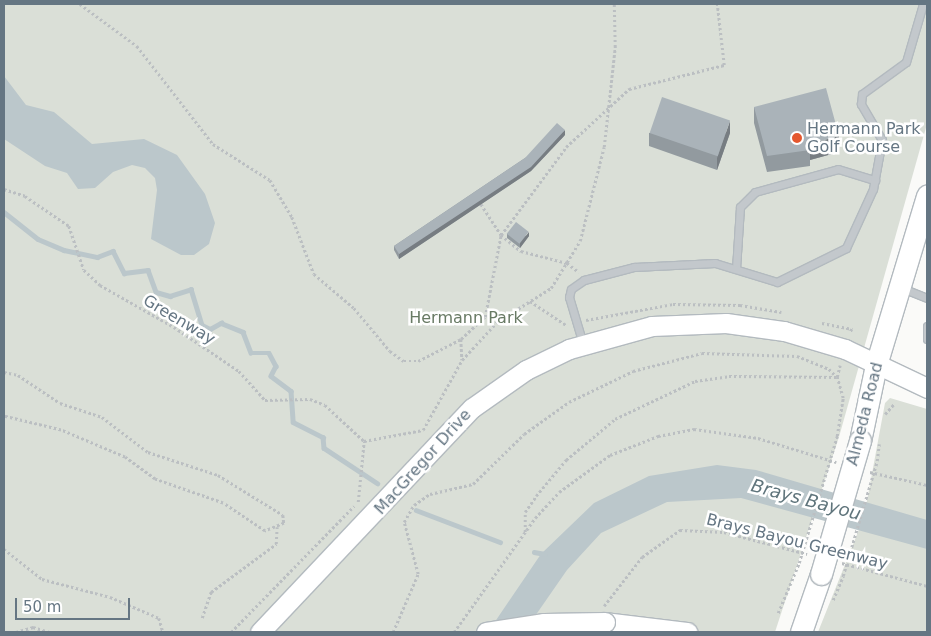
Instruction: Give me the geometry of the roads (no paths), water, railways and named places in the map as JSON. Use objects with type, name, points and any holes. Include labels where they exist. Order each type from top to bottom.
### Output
[{"type":"main road","name":"Almeda Road","points":[[801,632],[823,564],[870,441],[876,365],[927,200]]},
{"type":"main road","name":"MacGregor Drive","points":[[260,632],[472,408],[526,370],[583,344],[652,326],[726,323],[807,337],[927,388]]},
{"type":"main road","points":[[486,632],[603,616],[687,632]]},
{"type":"lane","points":[[583,344],[569,297],[571,289],[584,280],[672,263],[715,263],[777,282],[837,255],[846,248],[875,180],[882,140],[861,104],[862,94],[906,62],[923,4]]},
{"type":"lane","points":[[736,269],[740,207],[755,192],[838,169],[875,180]]},
{"type":"lane","points":[[901,287],[927,298]]},
{"type":"lane","points":[[927,326],[927,339]]},
{"type":"water","points":[[4,76],[26,105],[54,112],[92,144],[144,139],[177,155],[205,194],[215,223],[209,244],[194,255],[181,255],[151,239],[157,190],[155,178],[145,168],[132,165],[113,172],[95,188],[78,189],[67,173],[45,166],[4,139]]},
{"type":"water","name":"Brays Bayou","points":[[717,465],[756,470],[927,520],[927,549],[741,498],[667,502],[601,533],[567,570],[524,632],[488,632],[541,554],[594,503],[649,476]]},
{"type":"waterway","points":[[4,212],[38,239],[64,250],[97,257],[113,251],[124,273],[148,270],[156,292],[170,296],[191,289],[202,325],[210,329],[221,323],[243,332],[251,353],[269,353],[276,366],[271,376],[291,391],[293,422],[323,437],[324,448],[377,483]]},
{"type":"waterway","points":[[416,510],[500,542]]},
{"type":"waterway","points":[[534,552],[545,554]]},
{"type":"place","name":"Hermann Park Golf Course","points":[[797,138]]},
{"type":"park label","name":"Hermann Park","points":[[466,318]]}]
